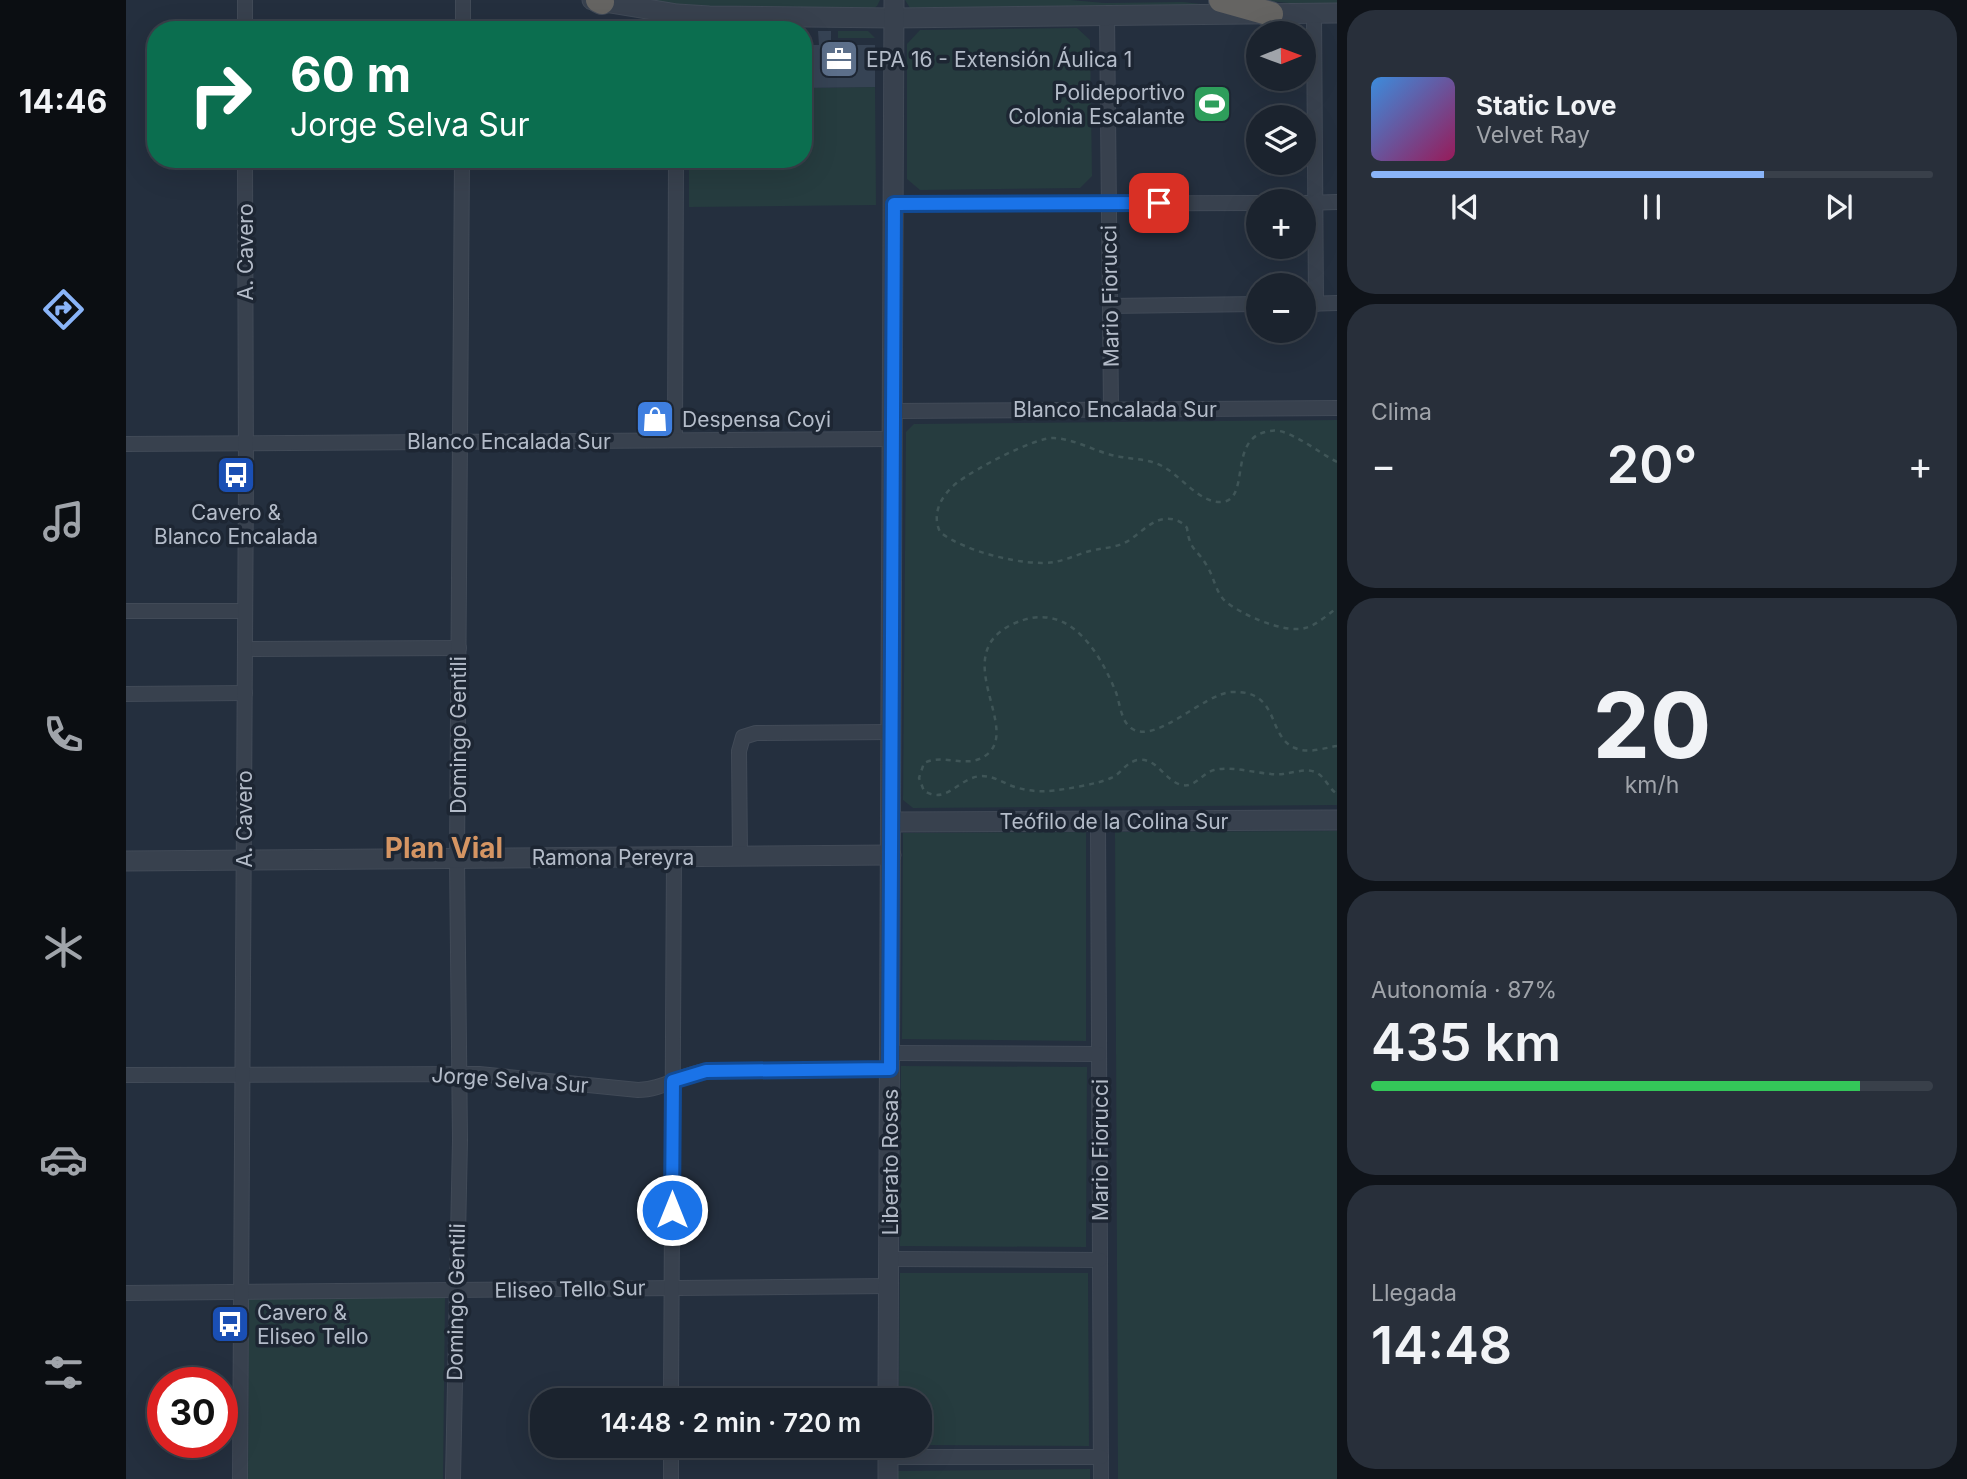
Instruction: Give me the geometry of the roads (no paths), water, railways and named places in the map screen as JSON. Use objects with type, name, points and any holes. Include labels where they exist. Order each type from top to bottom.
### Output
[{"type":"highway","points":[[1221,0],[1271,14]]},
{"type":"street","points":[[245,0],[245,21]]},
{"type":"street","points":[[463,0],[463,21]]},
{"type":"street","points":[[597,1],[673,21]]},
{"type":"street","points":[[694,21],[894,9],[1107,15],[1337,13]]},
{"type":"street","name":"Liberato Rosas","points":[[888,1388],[894,9]]},
{"type":"street","points":[[1310,189],[1314,13]]},
{"type":"street","name":"Mario Fiorucci","points":[[1107,15],[1111,409]]},
{"type":"street","name":"A. Cavero","points":[[240,1479],[245,168]]},
{"type":"street","name":"Domingo Gentili","points":[[453,1479],[459,1074],[457,858],[462,168]]},
{"type":"street","points":[[675,440],[676,168]]},
{"type":"street","points":[[1316,202],[1337,202]]},
{"type":"street","points":[[894,204],[1246,203]]},
{"type":"street","points":[[1316,304],[1337,303]]},
{"type":"street","points":[[1110,306],[1246,304]]},
{"type":"street","name":"Blanco Encalada Sur","points":[[892,411],[1337,408]]},
{"type":"street","name":"Blanco Encalada Sur","points":[[126,444],[892,439]]},
{"type":"street","points":[[126,611],[245,611]]},
{"type":"street","points":[[245,649],[458,649]]},
{"type":"street","points":[[126,694],[245,693]]},
{"type":"street","points":[[740,856],[739,751],[743,737],[756,733],[891,732]]},
{"type":"street","name":"Teófilo de la Colina Sur","points":[[891,822],[1337,820]]},
{"type":"street","name":"Mario Fiorucci","points":[[1098,821],[1101,1479]]},
{"type":"street","name":"Ramona Pereyra","points":[[126,861],[891,855]]},
{"type":"street","points":[[671,1388],[674,856]]},
{"type":"street","name":"Jorge Selva Sur","points":[[126,1075],[459,1074],[632,1090],[650,1089],[706,1071],[1099,1054]]},
{"type":"street","points":[[889,1259],[1100,1260]]},
{"type":"street","name":"Eliseo Tello Sur","points":[[126,1293],[889,1286]]},
{"type":"street","points":[[932,1452],[1101,1457]]},
{"type":"street","points":[[671,1458],[671,1479]]},
{"type":"street","points":[[888,1458],[888,1479]]},
{"type":"place","name":"EPA 16 - Extensión Áulica 1","points":[[839,59]]},
{"type":"place","name":"Polideportivo Colonia Escalante","points":[[1212,104]]},
{"type":"place","name":"Despensa Coyi","points":[[655,419]]},
{"type":"place","name":"Cavero & Blanco Encalada","points":[[236,475]]},
{"type":"place","name":"Cavero & Eliseo Tello","points":[[230,1324]]},
{"type":"district","name":"Plan Vial","points":[[444,848]]}]
